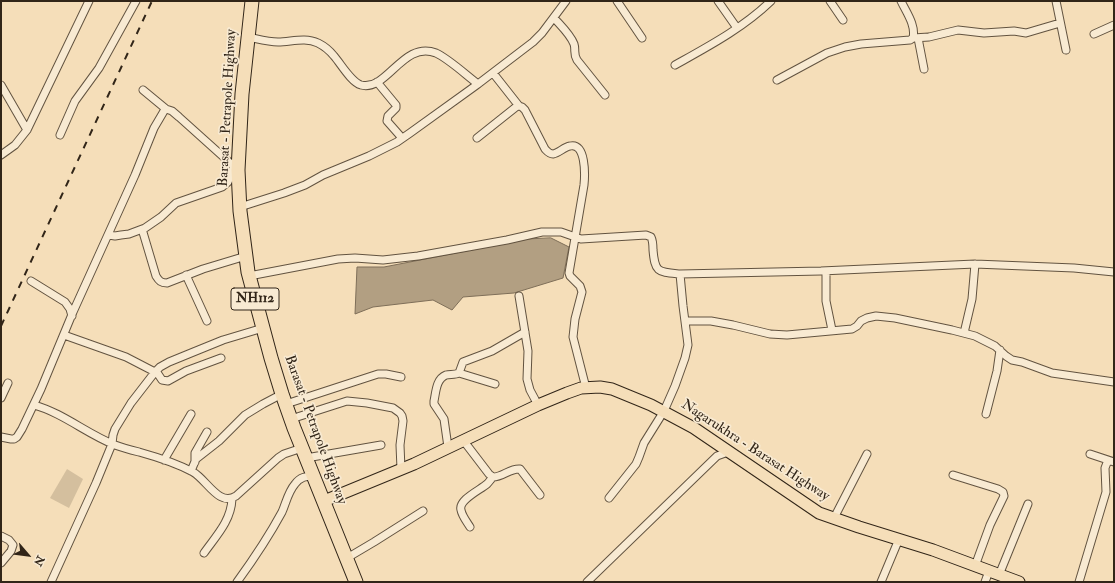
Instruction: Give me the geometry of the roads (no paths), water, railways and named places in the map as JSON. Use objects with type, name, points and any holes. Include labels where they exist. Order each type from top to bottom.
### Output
[{"type":"highway","name":"Barasat - Petrapole Highway","points":[[252,1],[236,168],[249,276],[284,399],[356,582]]},
{"type":"main road","name":"Nagarukhra - Barasat Highway","points":[[324,501],[402,469],[566,393],[586,388],[600,387],[612,389],[664,411],[694,428],[722,451],[819,513],[932,550],[1019,582]]},
{"type":"street","points":[[1,155],[15,146],[27,130],[89,1]]},
{"type":"street","points":[[60,135],[75,101],[99,68],[136,1]]},
{"type":"street","points":[[240,207],[305,185],[323,175],[369,156],[402,138],[493,73],[532,42],[542,33],[566,1]]},
{"type":"street","points":[[617,1],[642,38]]},
{"type":"street","points":[[718,1],[737,28]]},
{"type":"street","points":[[675,65],[714,44],[756,14],[771,1]]},
{"type":"street","points":[[830,1],[843,20]]},
{"type":"street","points":[[901,1],[913,25],[914,34],[924,69]]},
{"type":"street","points":[[1056,1],[1066,50]]},
{"type":"street","points":[[554,18],[566,31],[574,45],[574,55],[577,60],[605,95]]},
{"type":"street","points":[[777,80],[827,53],[844,47],[910,40],[936,36],[958,30],[1014,32],[1026,34],[1060,23]]},
{"type":"street","points":[[1094,34],[1114,25]]},
{"type":"street","points":[[248,37],[280,42],[307,40],[316,42],[334,56],[347,73],[360,85],[367,86],[383,79],[408,57],[422,52],[436,53],[478,84]]},
{"type":"street","points":[[493,73],[519,106],[525,110],[545,149],[549,153],[552,154],[570,146],[575,146],[581,153],[585,171],[569,273],[580,286],[582,292],[574,319],[573,337],[586,388]]},
{"type":"street","points":[[377,82],[396,105],[396,108],[388,116],[387,121],[402,138]]},
{"type":"street","points":[[1,85],[27,130]]},
{"type":"street","points":[[108,235],[121,236],[142,229],[161,217],[176,203],[222,187],[226,184],[236,168],[180,117],[166,109],[143,90]]},
{"type":"street","points":[[477,138],[519,106]]},
{"type":"street","points":[[1,437],[11,439],[17,437],[22,429],[34,405],[108,235],[136,176],[154,128],[166,109]]},
{"type":"street","points":[[142,229],[156,276],[161,282],[167,283],[229,260],[246,256]]},
{"type":"street","points":[[249,276],[338,259],[355,258],[383,260],[434,253],[542,232],[561,232],[581,238],[646,235],[651,237],[653,240],[654,262],[656,268],[667,273],[680,274],[974,264],[1074,268],[1114,272]]},
{"type":"street","points":[[964,333],[972,299],[974,264]]},
{"type":"street","points":[[826,270],[826,301],[832,330]]},
{"type":"street","points":[[609,498],[636,464],[644,443],[664,411],[681,372],[687,350],[688,337],[680,274]]},
{"type":"street","points":[[186,276],[207,321]]},
{"type":"street","points":[[31,281],[64,302],[70,309],[72,316]]},
{"type":"street","points":[[519,296],[528,351],[527,379],[530,390],[538,405]]},
{"type":"street","points":[[685,321],[712,321],[770,334],[787,335],[852,329],[861,321],[876,316],[895,318],[975,336],[995,346],[1012,360],[1052,373],[1114,382]]},
{"type":"street","points":[[51,582],[94,488],[112,444],[112,435],[115,428],[155,372],[169,362],[191,353],[223,340],[263,328]]},
{"type":"street","points":[[459,373],[463,362],[492,351],[525,332]]},
{"type":"street","points":[[64,335],[126,357],[155,372],[162,380],[168,381],[186,371],[221,358]]},
{"type":"street","points":[[986,414],[997,371],[1000,350]]},
{"type":"street","points":[[448,448],[444,419],[434,401],[440,380],[446,376],[456,375],[459,373],[495,384]]},
{"type":"street","points":[[194,463],[245,415],[263,404],[378,374],[401,377]]},
{"type":"street","points":[[1,398],[8,383]]},
{"type":"street","points":[[291,419],[348,401],[393,408],[400,413],[402,421],[400,445],[402,469]]},
{"type":"street","points":[[34,405],[50,411],[112,444],[164,460],[191,472],[201,478],[223,498],[232,499],[284,454],[381,445]]},
{"type":"street","points":[[164,460],[191,414]]},
{"type":"street","points":[[191,472],[195,453],[207,432]]},
{"type":"street","points":[[463,440],[492,476]]},
{"type":"street","points":[[587,582],[722,451]]},
{"type":"street","points":[[834,518],[867,454]]},
{"type":"street","points":[[1079,582],[1106,492],[1105,468],[1111,461],[1090,454]]},
{"type":"street","points":[[470,527],[461,512],[461,505],[472,494],[485,485],[492,476],[500,475],[515,468],[520,469],[540,495]]},
{"type":"street","points":[[953,475],[998,489],[1003,492],[1004,496],[990,524],[975,566]]},
{"type":"street","points":[[237,582],[260,549],[286,503],[294,484],[305,476],[314,476]]},
{"type":"street","points":[[204,553],[228,518],[232,499]]},
{"type":"street","points":[[985,582],[994,573],[1028,504]]},
{"type":"street","points":[[346,558],[423,511]]},
{"type":"street","points":[[1,536],[9,540],[13,545],[11,551],[1,564]]},
{"type":"street","points":[[881,582],[899,539]]},
{"type":"railway","points":[[1,326],[152,1]]}]
